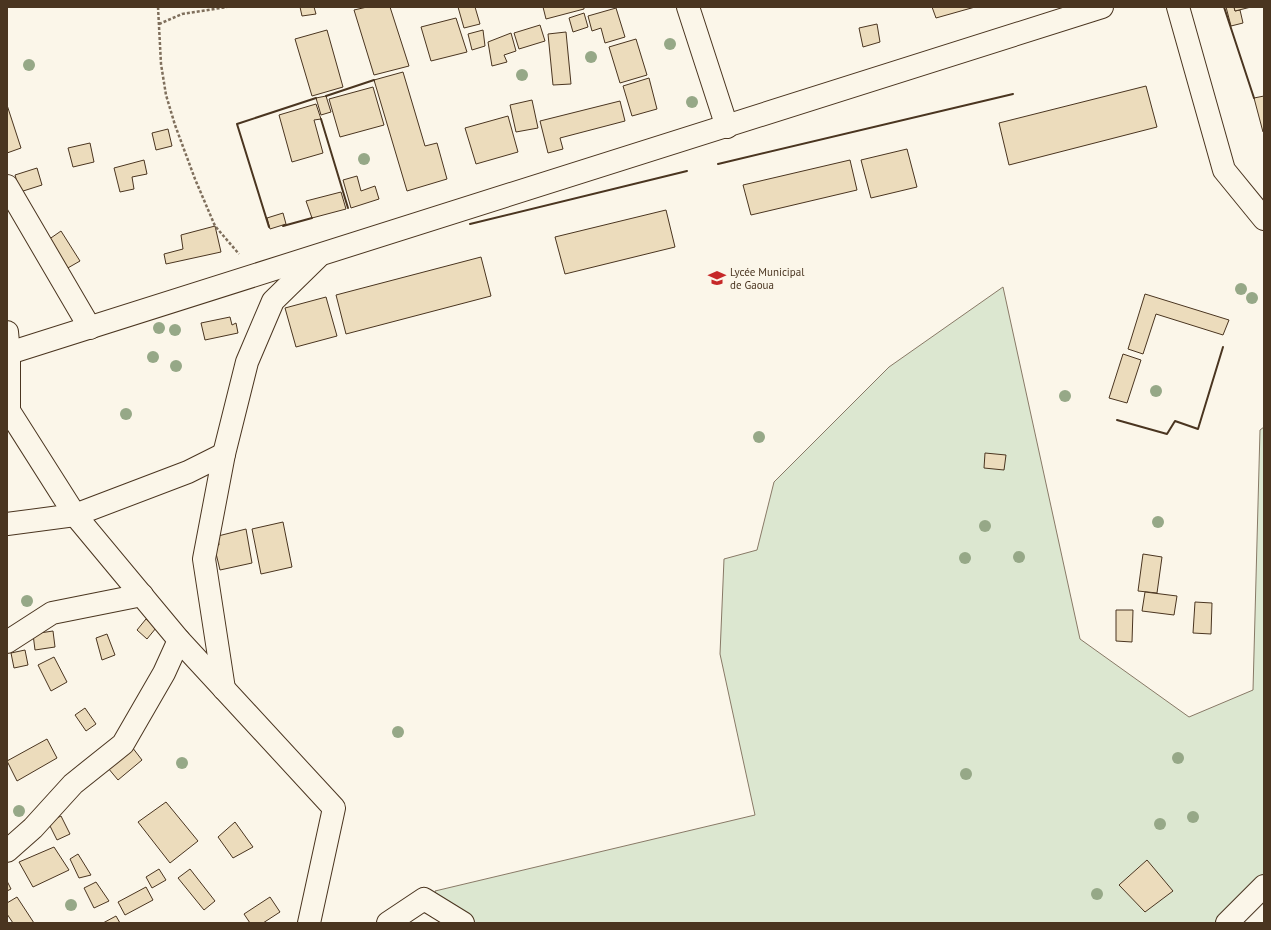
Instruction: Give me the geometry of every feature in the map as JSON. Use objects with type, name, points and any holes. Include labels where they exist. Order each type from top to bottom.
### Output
[{"type":"street","points":[[688,7],[726,127]]},
{"type":"street","points":[[9,353],[1102,7]]},
{"type":"street","points":[[1178,7],[1224,170],[1264,219]]},
{"type":"street","points":[[7,186],[90,328]]},
{"type":"street","points":[[224,689],[204,559],[224,454],[247,362],[273,301],[321,255]]},
{"type":"street","points":[[7,332],[9,353],[8,412],[75,515],[179,640],[334,808],[309,923]]},
{"type":"street","points":[[7,524],[75,515],[188,472],[224,454]]},
{"type":"street","points":[[7,642],[52,612],[142,595]]},
{"type":"street","points":[[7,851],[33,828],[73,784],[124,744],[164,673],[179,640]]},
{"type":"street","points":[[1227,923],[1264,886]]},
{"type":"street","points":[[388,923],[424,899],[463,923]]},
{"type":"path","points":[[158,7],[161,64],[166,95],[175,125],[195,179],[215,226],[256,275]]},
{"type":"path","points":[[158,24],[182,14],[227,7]]},
{"type":"green space","points":[[1003,287],[1080,639],[1189,717],[1253,690],[1260,430],[1264,427],[1264,886],[1227,923],[442,923],[435,891],[755,815],[720,654],[724,559],[757,550],[774,482],[889,367]]},
{"type":"building","points":[[300,7],[314,7],[316,14],[302,16]]},
{"type":"building","points":[[367,7],[390,7],[409,66],[374,75],[354,10]]},
{"type":"building","points":[[458,7],[475,7],[480,24],[464,28]]},
{"type":"building","points":[[543,7],[584,7],[584,9],[546,19]]},
{"type":"building","points":[[932,7],[975,7],[936,18]]},
{"type":"building","points":[[1226,7],[1234,7],[1235,11],[1240,10],[1243,23],[1231,26]]},
{"type":"building","points":[[1234,7],[1251,7],[1235,11]]},
{"type":"building","points":[[616,8],[625,37],[605,43],[601,28],[592,31],[588,16]]},
{"type":"building","points":[[584,13],[588,27],[573,32],[569,18]]},
{"type":"building","points":[[456,18],[467,52],[431,61],[421,27]]},
{"type":"building","points":[[877,24],[880,42],[863,47],[859,28]]},
{"type":"building","points":[[540,25],[545,41],[519,49],[514,33]]},
{"type":"building","points":[[327,30],[343,87],[312,96],[295,39]]},
{"type":"building","points":[[483,30],[485,46],[472,50],[468,34]]},
{"type":"building","points":[[566,32],[571,84],[553,85],[548,34]]},
{"type":"building","points":[[511,33],[516,51],[504,55],[507,62],[492,66],[488,42]]},
{"type":"building","points":[[636,39],[647,75],[620,83],[609,47]]},
{"type":"building","points":[[403,72],[425,146],[437,143],[447,179],[407,191],[374,80]]},
{"type":"building","points":[[649,78],[657,109],[632,116],[623,86]]},
{"type":"building","points":[[1146,86],[1157,127],[1009,165],[999,123]]},
{"type":"building","points":[[373,87],[384,125],[340,137],[329,99]]},
{"type":"building","points":[[326,96],[331,112],[321,115],[316,98]]},
{"type":"building","points":[[1264,96],[1264,132],[1263,132],[1254,98]]},
{"type":"building","points":[[532,100],[538,128],[516,132],[510,105]]},
{"type":"building","points":[[620,101],[625,121],[560,138],[563,149],[548,153],[540,121]]},
{"type":"building","points":[[316,104],[321,119],[314,120],[323,153],[292,162],[279,115]]},
{"type":"building","points":[[7,105],[21,148],[7,153]]},
{"type":"building","points":[[508,116],[518,152],[476,164],[465,128]]},
{"type":"building","points":[[168,129],[172,146],[156,150],[152,133]]},
{"type":"building","points":[[90,143],[94,162],[73,167],[68,148]]},
{"type":"building","points":[[907,149],[917,187],[871,198],[861,160]]},
{"type":"building","points":[[144,160],[147,174],[132,177],[134,189],[120,192],[114,168]]},
{"type":"building","points":[[850,160],[857,190],[751,215],[743,185]]},
{"type":"building","points":[[37,168],[42,185],[20,192],[15,175]]},
{"type":"building","points":[[357,176],[361,191],[375,186],[379,199],[351,208],[343,180]]},
{"type":"building","points":[[341,192],[346,209],[312,218],[306,201]]},
{"type":"building","points":[[666,210],[675,247],[565,274],[555,237]]},
{"type":"building","points":[[283,213],[286,224],[270,229],[267,218]]},
{"type":"building","points":[[215,226],[221,252],[166,264],[164,254],[183,249],[181,235]]},
{"type":"building","points":[[61,231],[80,261],[66,269],[48,240]]},
{"type":"building","points":[[481,257],[491,296],[346,334],[336,295]]},
{"type":"building","points":[[1145,294],[1229,320],[1223,335],[1156,314],[1143,354],[1128,349]]},
{"type":"building","points":[[326,297],[337,336],[296,347],[285,308]]},
{"type":"building","points":[[230,317],[232,325],[236,323],[238,333],[205,340],[201,323]]},
{"type":"building","points":[[1123,354],[1141,360],[1127,403],[1109,398]]},
{"type":"building","points":[[985,453],[1006,455],[1004,470],[984,468]]},
{"type":"building","points":[[283,522],[292,567],[261,574],[252,529]]},
{"type":"building","points":[[246,529],[252,563],[220,570],[214,545],[219,545],[218,536]]},
{"type":"building","points":[[1143,554],[1162,557],[1157,593],[1138,591]]},
{"type":"building","points":[[1145,592],[1177,596],[1174,615],[1142,611]]},
{"type":"building","points":[[1195,602],[1212,603],[1211,634],[1193,633]]},
{"type":"building","points":[[1116,610],[1133,610],[1132,642],[1116,641]]},
{"type":"building","points":[[146,619],[156,628],[147,639],[137,630]]},
{"type":"building","points":[[53,631],[55,647],[35,650],[33,634]]},
{"type":"building","points":[[107,634],[115,655],[102,660],[96,638]]},
{"type":"building","points":[[25,650],[28,665],[14,668],[11,653]]},
{"type":"building","points":[[54,657],[67,682],[51,691],[38,665]]},
{"type":"building","points":[[85,708],[96,724],[86,731],[75,715]]},
{"type":"building","points":[[47,739],[57,758],[17,781],[7,761]]},
{"type":"building","points":[[132,747],[142,760],[118,780],[108,768]]},
{"type":"building","points":[[166,802],[198,841],[170,863],[138,822]]},
{"type":"building","points":[[61,816],[70,834],[57,840],[48,822]]},
{"type":"building","points":[[235,822],[253,847],[233,858],[218,837]]},
{"type":"building","points":[[54,847],[69,870],[33,887],[19,862]]},
{"type":"building","points":[[78,854],[91,875],[79,878],[70,859]]},
{"type":"building","points":[[1147,860],[1173,891],[1145,912],[1119,885]]},
{"type":"building","points":[[159,869],[166,880],[152,888],[146,877]]},
{"type":"building","points":[[190,869],[215,901],[204,910],[178,878]]},
{"type":"building","points":[[7,881],[11,889],[7,891]]},
{"type":"building","points":[[96,882],[109,901],[94,908],[84,888]]},
{"type":"building","points":[[146,887],[153,900],[125,915],[118,902]]},
{"type":"building","points":[[17,897],[34,923],[13,923],[7,914],[7,903]]},
{"type":"building","points":[[270,897],[280,912],[263,923],[250,923],[244,914]]},
{"type":"building","points":[[116,916],[120,923],[103,923]]},
{"type":"wall","points":[[1224,7],[1254,98]]},
{"type":"wall","points":[[326,96],[374,80]]},
{"type":"wall","points":[[718,164],[1013,94]]},
{"type":"wall","points":[[269,227],[237,124],[316,98]]},
{"type":"wall","points":[[321,119],[348,208]]},
{"type":"wall","points":[[470,224],[687,171]]},
{"type":"wall","points":[[283,226],[312,218]]},
{"type":"wall","points":[[1117,420],[1167,434],[1175,421],[1198,429],[1223,347]]},
{"type":"place","name":"Lycée Municipal de Gaoua","points":[[717,278]]}]
